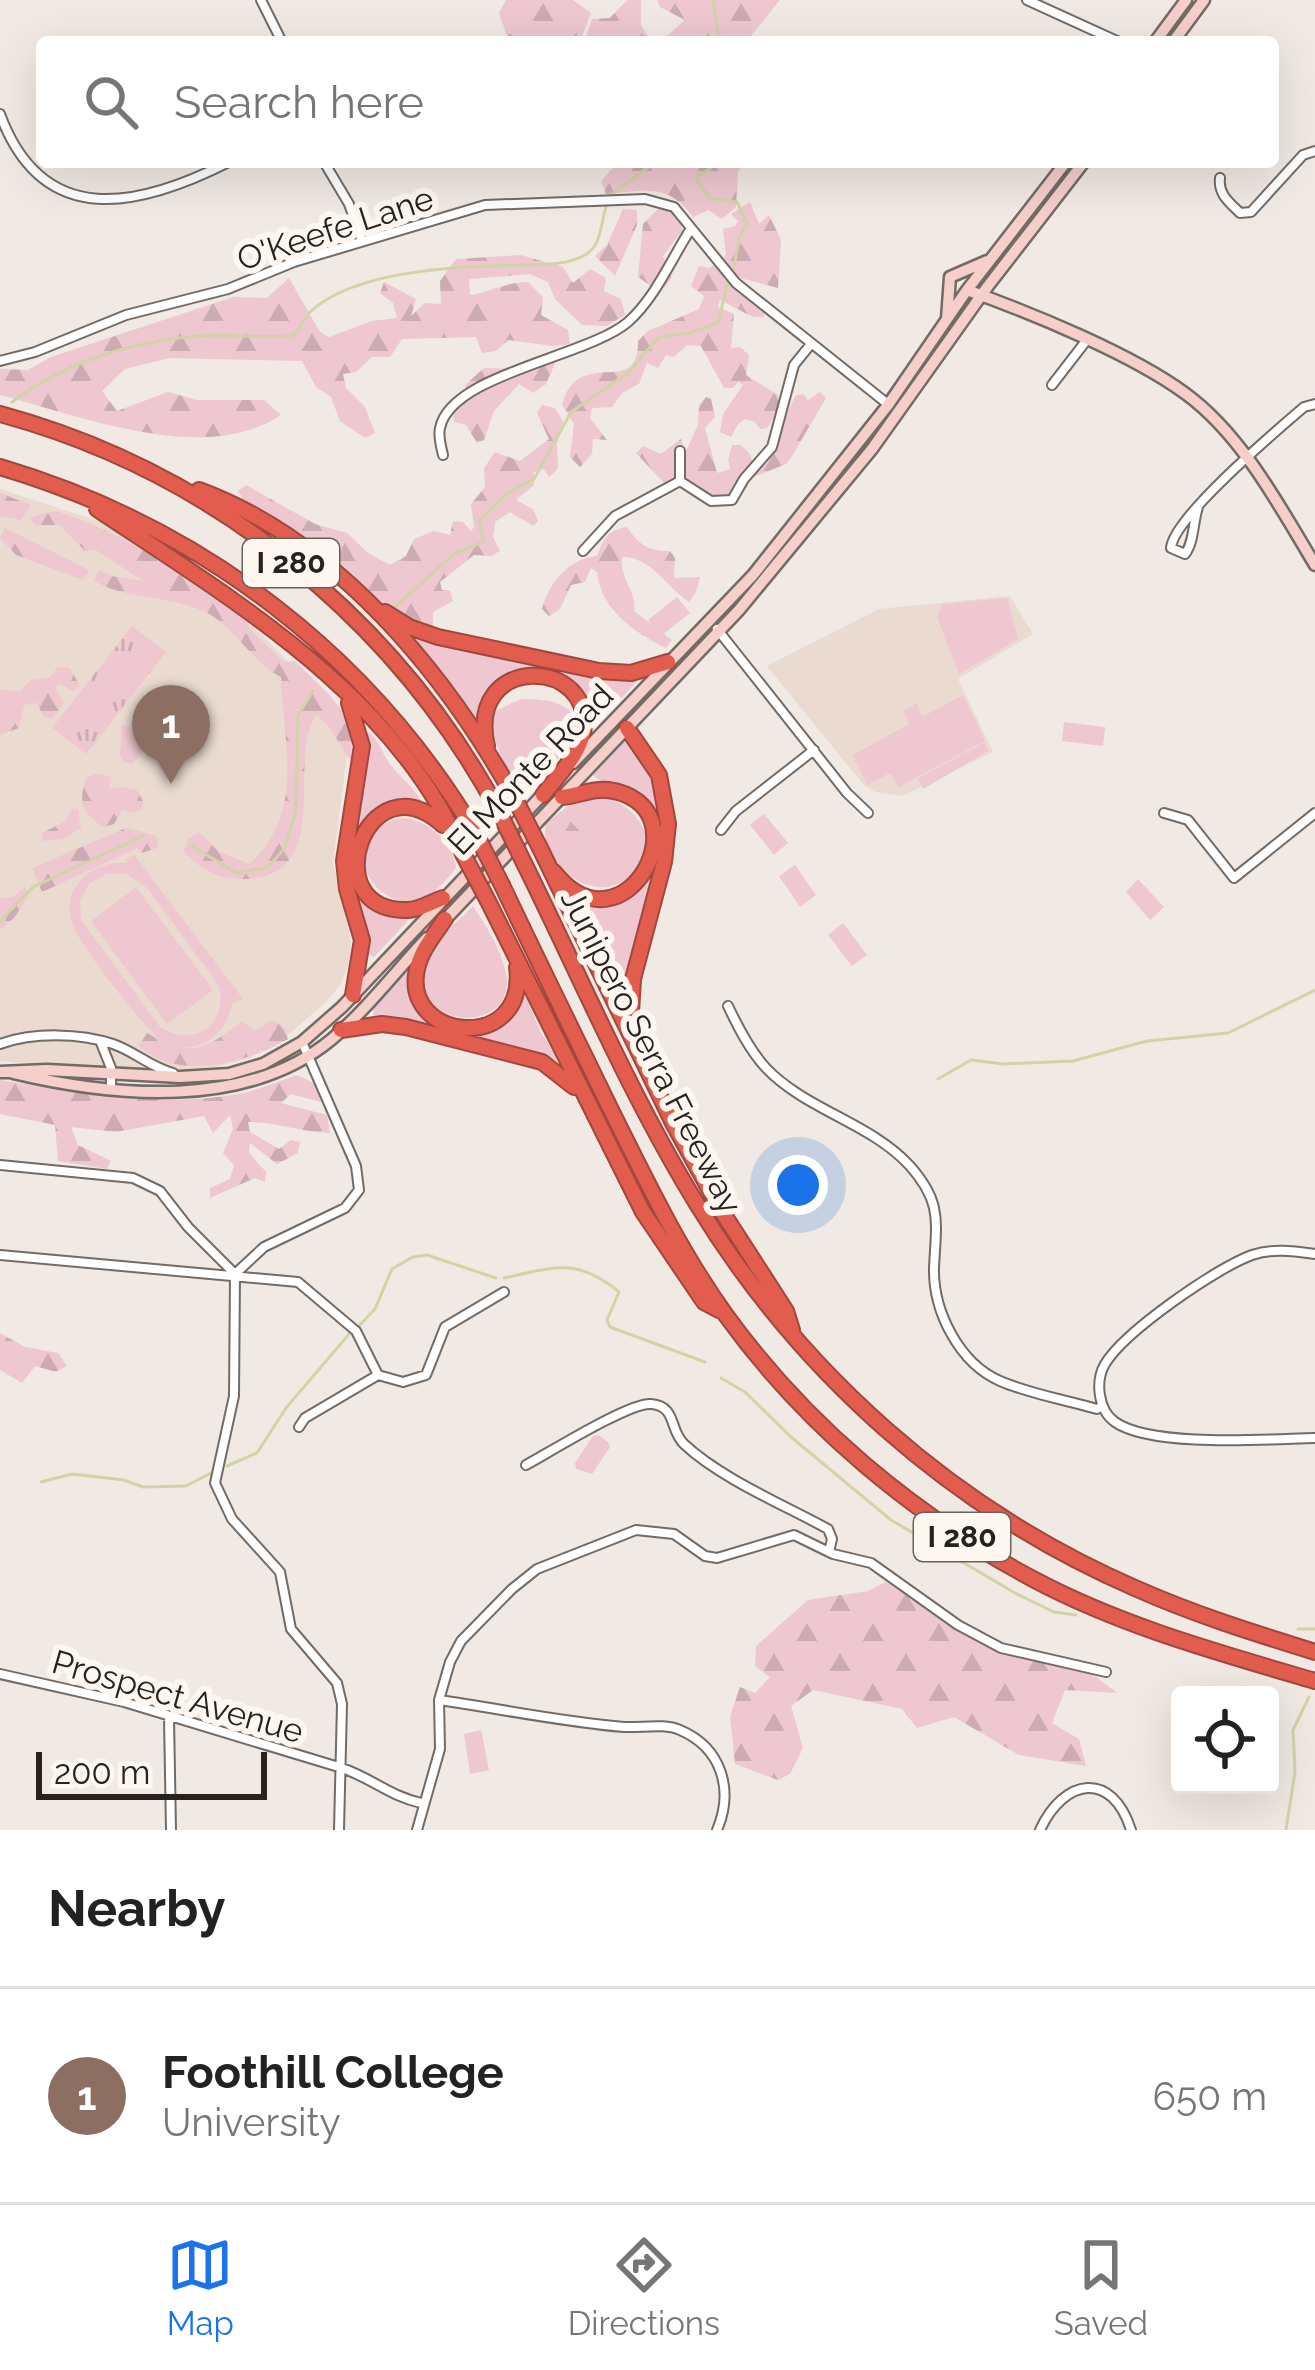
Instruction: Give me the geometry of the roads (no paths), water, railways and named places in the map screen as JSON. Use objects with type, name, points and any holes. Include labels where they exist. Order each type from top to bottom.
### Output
[{"type":"highway","name":"Junipero Serra Freeway","points":[[0,414],[103,448],[172,480],[272,548],[348,611],[440,716],[500,814],[672,1162],[733,1259],[795,1340],[855,1402],[922,1460],[1016,1526],[1146,1593],[1315,1652]]},
{"type":"highway","name":"Junipero Serra Freeway","points":[[0,467],[130,517],[206,559],[282,609],[319,640],[410,736],[477,836],[663,1214],[724,1312],[769,1370],[831,1434],[892,1488],[1034,1580],[1078,1601],[1315,1685]]},
{"type":"highway","points":[[172,480],[251,514],[394,619],[438,637],[610,673],[642,671],[668,662]]},
{"type":"highway","points":[[76,493],[291,641],[373,721],[405,761],[442,814],[655,1231],[704,1302],[724,1312]]},
{"type":"highway","points":[[337,576],[420,661],[491,756],[705,1183],[786,1311],[795,1340]]},
{"type":"highway","points":[[491,756],[484,721],[488,704],[500,688],[526,675],[545,675],[562,683],[581,710],[583,735],[542,795]]},
{"type":"highway","points":[[335,685],[356,715],[362,746],[344,861],[362,940],[352,995]]},
{"type":"highway","points":[[627,728],[659,775],[668,824],[661,875],[634,979],[629,1034]]},
{"type":"highway","points":[[540,848],[565,884],[589,896],[627,891],[650,866],[655,850],[652,825],[630,797],[601,790],[562,797]]},
{"type":"highway","points":[[443,898],[408,910],[380,903],[367,892],[356,870],[361,837],[385,813],[412,809],[439,821],[463,854]]},
{"type":"highway","points":[[445,919],[421,957],[416,984],[428,1012],[453,1027],[486,1026],[504,1015],[514,999],[518,969],[502,929]]},
{"type":"highway","points":[[341,1030],[394,1025],[533,1059],[558,1072],[587,1104]]},
{"type":"main road","points":[[1159,36],[1186,0]]},
{"type":"main road","points":[[1177,36],[1204,0]]},
{"type":"main road","points":[[947,319],[950,277],[990,260],[1061,168]]},
{"type":"main road","name":"El Monte Road","points":[[7,1072],[111,1087],[198,1091],[232,1087],[309,1055],[341,1030],[719,632],[901,412],[1079,168]]},
{"type":"main road","name":"El Monte Road","points":[[7,1072],[205,1076],[263,1064],[302,1042],[753,575],[888,405],[990,260]]},
{"type":"main road","points":[[967,290],[1086,341],[1184,392],[1265,481],[1315,565]]},
{"type":"street","points":[[261,0],[279,36]]},
{"type":"street","points":[[1027,0],[1106,36]]},
{"type":"street","points":[[0,114],[19,157],[41,178],[87,199],[153,194],[216,168]]},
{"type":"street","points":[[1220,178],[1225,198],[1240,213],[1252,212],[1303,155],[1315,152]]},
{"type":"street","points":[[328,168],[350,204],[362,241]]},
{"type":"street","name":"O'Keefe Lane","points":[[0,361],[126,315],[228,289],[362,241],[485,205],[661,201],[674,207],[736,283],[901,412]]},
{"type":"street","points":[[443,455],[438,434],[454,402],[628,322],[656,287],[690,230]]},
{"type":"street","points":[[1052,385],[1086,341]]},
{"type":"street","points":[[680,481],[711,501],[732,500],[744,478],[772,447],[794,364],[811,344]]},
{"type":"street","points":[[1198,508],[1190,549],[1177,554],[1170,541],[1215,485],[1304,407],[1315,404]]},
{"type":"street","points":[[680,451],[680,481]]},
{"type":"street","points":[[583,551],[615,516],[680,481]]},
{"type":"street","points":[[709,620],[868,813]]},
{"type":"street","points":[[721,830],[736,812],[814,750]]},
{"type":"street","points":[[1164,813],[1188,820],[1234,878],[1315,813]]},
{"type":"street","points":[[728,1006],[767,1069],[896,1152],[923,1184],[938,1220],[934,1273],[940,1307],[959,1346],[972,1360],[1004,1382],[1097,1409],[1103,1406]]},
{"type":"street","points":[[2,1041],[81,1035],[115,1045],[166,1072],[205,1076]]},
{"type":"street","points":[[100,1042],[111,1087]]},
{"type":"street","points":[[235,1274],[264,1247],[345,1208],[359,1190],[356,1166],[302,1042]]},
{"type":"street","points":[[0,1165],[133,1178],[160,1191],[235,1274],[234,1396],[215,1483],[232,1519],[280,1572],[291,1629],[337,1683],[342,1704],[339,1830]]},
{"type":"street","points":[[1315,1254],[1269,1251],[1252,1255],[1172,1303],[1105,1364],[1099,1382],[1103,1406],[1113,1421],[1158,1435],[1315,1438]]},
{"type":"street","points":[[0,1255],[290,1280],[305,1287],[356,1331],[378,1375],[397,1382],[426,1376],[446,1327],[504,1292]]},
{"type":"street","points":[[299,1427],[305,1418],[378,1375]]},
{"type":"street","points":[[526,1465],[634,1406],[657,1404],[671,1414],[677,1436],[696,1454],[828,1529],[829,1552]]},
{"type":"street","points":[[417,1830],[440,1749],[440,1700],[461,1641],[537,1569],[636,1530],[674,1534],[705,1556],[718,1558],[794,1535],[829,1552],[871,1563],[958,1625],[1001,1648],[1106,1672]]},
{"type":"street","name":"Prospect Avenue","points":[[0,1674],[62,1685],[342,1768],[376,1780],[391,1796],[421,1803]]},
{"type":"street","points":[[440,1700],[624,1726],[676,1727],[705,1745],[721,1770],[726,1804],[717,1830]]},
{"type":"street","points":[[169,1718],[171,1830]]},
{"type":"street","points":[[1040,1830],[1052,1804],[1072,1791],[1088,1789],[1114,1797],[1125,1810],[1131,1830]]},
{"type":"waterway","points":[[713,0],[719,36]]},
{"type":"waterway","points":[[611,195],[647,168]]},
{"type":"waterway","points":[[710,168],[697,181],[710,198],[737,202],[747,224],[739,238],[733,273]]},
{"type":"waterway","points":[[12,402],[59,373],[136,346],[218,335],[294,335],[310,312],[329,298],[380,279],[438,269],[576,259],[594,247],[606,207]]},
{"type":"waterway","points":[[395,607],[455,553],[484,542],[479,520],[508,493],[534,479],[571,412],[628,373],[659,337],[718,323],[728,281]]},
{"type":"waterway","points":[[190,845],[237,873],[268,867],[284,849],[296,810],[298,715],[313,691]]},
{"type":"waterway","points":[[0,921],[33,887],[143,836]]},
{"type":"waterway","points":[[938,1079],[971,1060],[1003,1064],[1073,1061],[1147,1041],[1228,1033],[1315,990]]},
{"type":"waterway","points":[[358,1327],[375,1309],[392,1269],[413,1257],[427,1255],[496,1278]]},
{"type":"waterway","points":[[504,1278],[551,1268],[590,1274],[619,1292],[607,1320],[610,1327],[705,1362]]},
{"type":"waterway","points":[[227,1466],[257,1453],[286,1408],[350,1333]]},
{"type":"waterway","points":[[721,1378],[745,1392],[891,1520],[1015,1593],[1054,1612],[1076,1615]]},
{"type":"waterway","points":[[41,1482],[72,1474],[143,1487],[186,1486],[213,1472]]},
{"type":"waterway","points":[[1298,1629],[1315,1629]]},
{"type":"waterway","points":[[1286,1830],[1295,1772],[1293,1730],[1309,1697]]},
{"type":"place","name":"Foothill College","points":[[171,784]]}]
